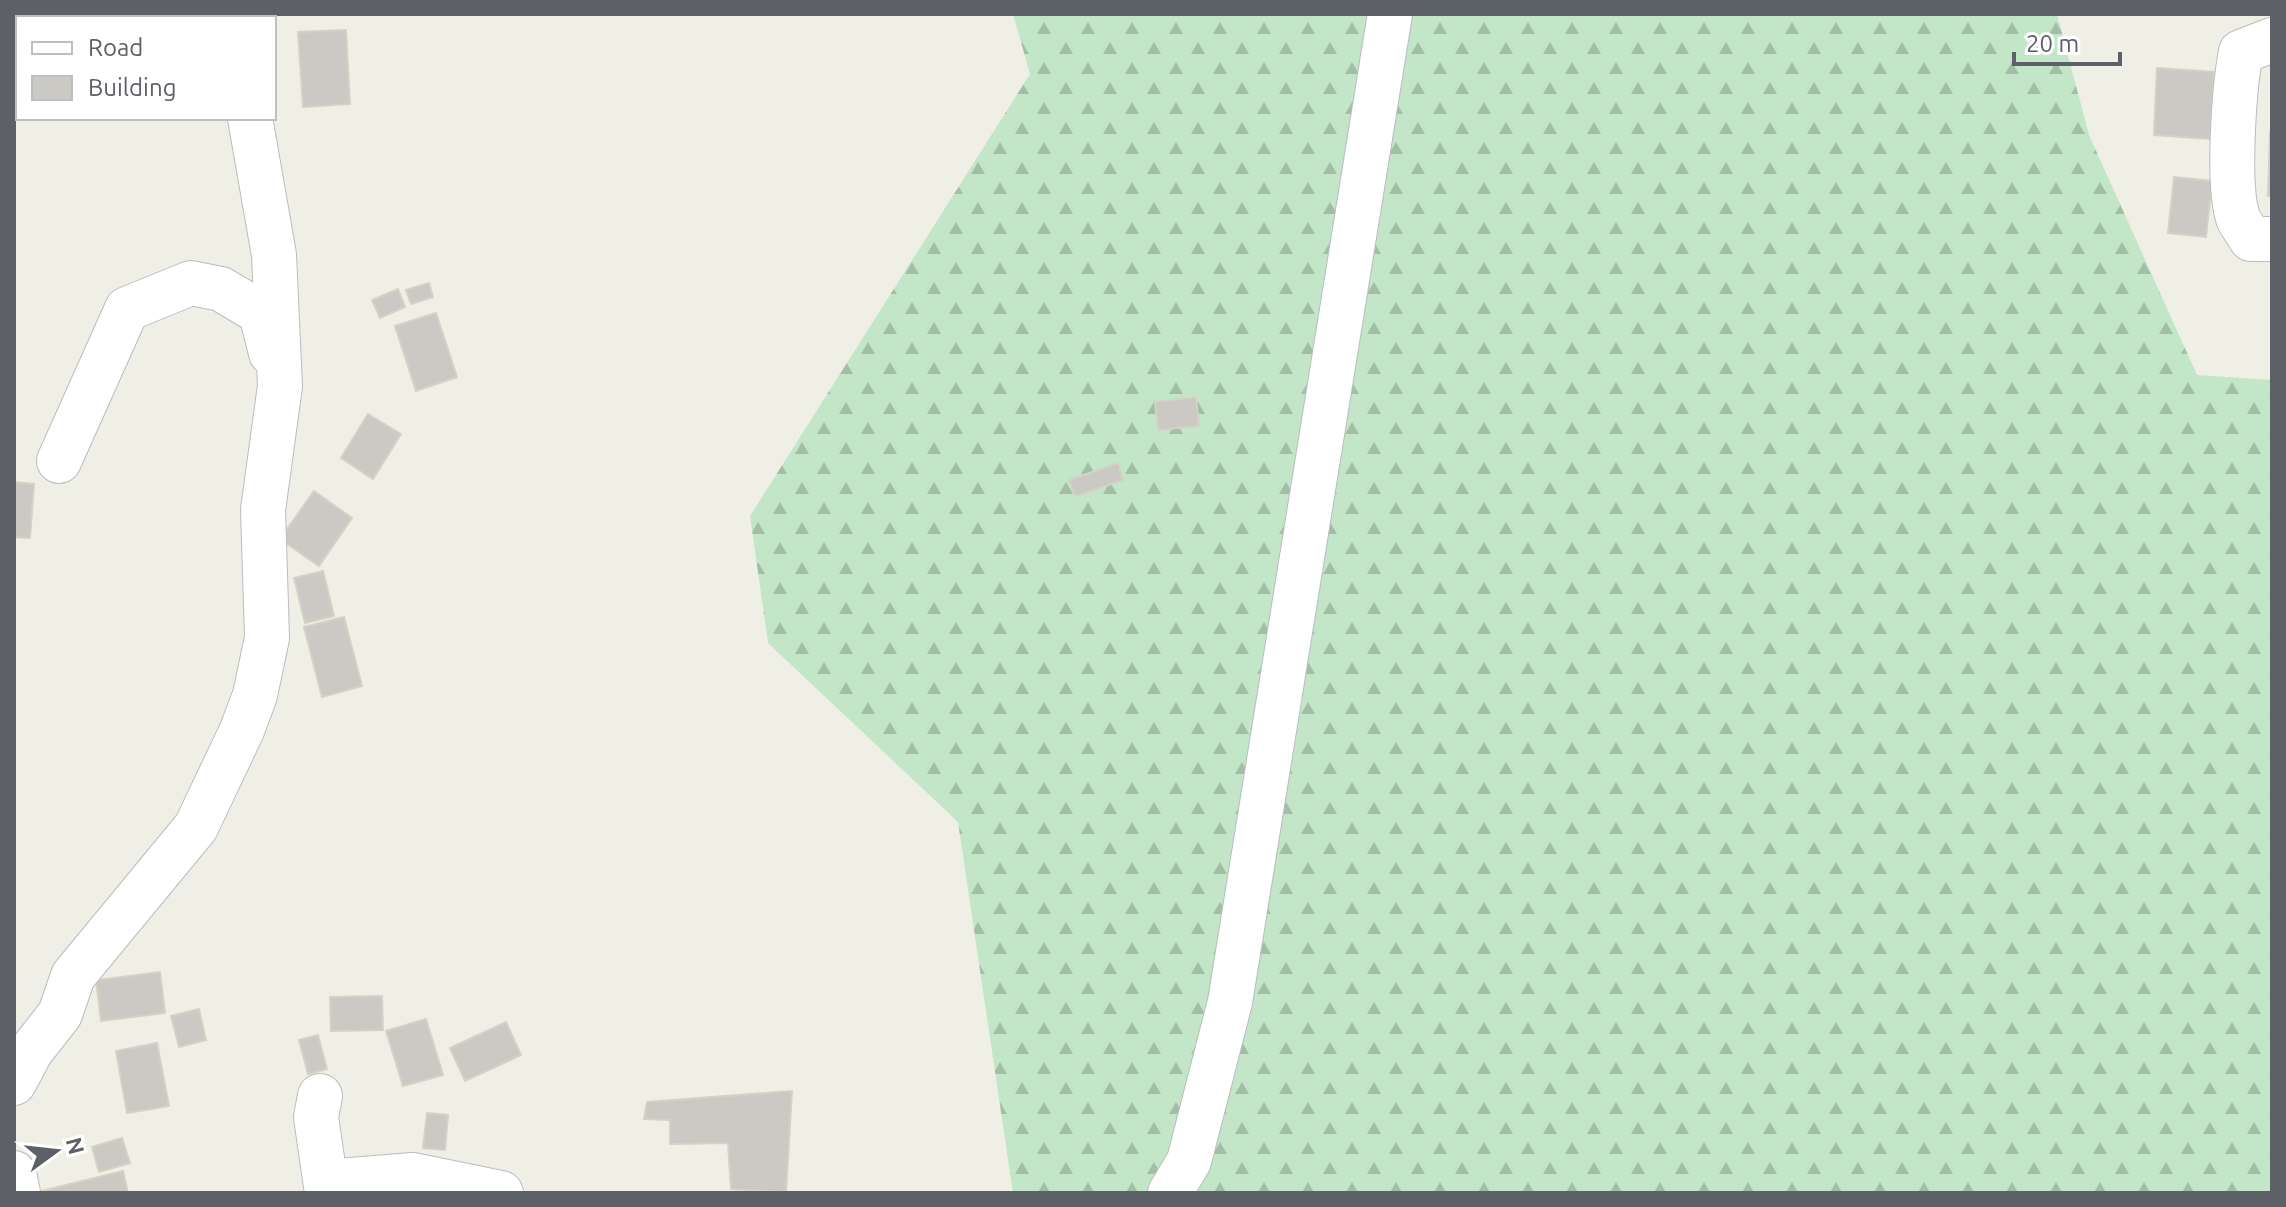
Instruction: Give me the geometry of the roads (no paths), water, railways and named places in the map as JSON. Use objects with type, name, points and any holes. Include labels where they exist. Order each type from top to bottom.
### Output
[{"type":"street","points":[[1170,1193],[1189,1161],[1230,1002],[1390,14]]},
{"type":"street","points":[[2272,40],[2241,52],[2236,76],[2233,195],[2239,221],[2251,239],[2272,239]]},
{"type":"street","points":[[14,1083],[31,1051],[60,1014],[73,976],[196,827],[242,730],[255,695],[267,638],[263,510],[280,386],[274,255],[250,120]]},
{"type":"street","points":[[59,461],[127,309],[191,283],[221,289],[261,313],[280,386]]},
{"type":"street","points":[[320,1096],[316,1117],[326,1187],[413,1175],[501,1193]]},
{"type":"street","points":[[14,1173],[18,1193]]}]
